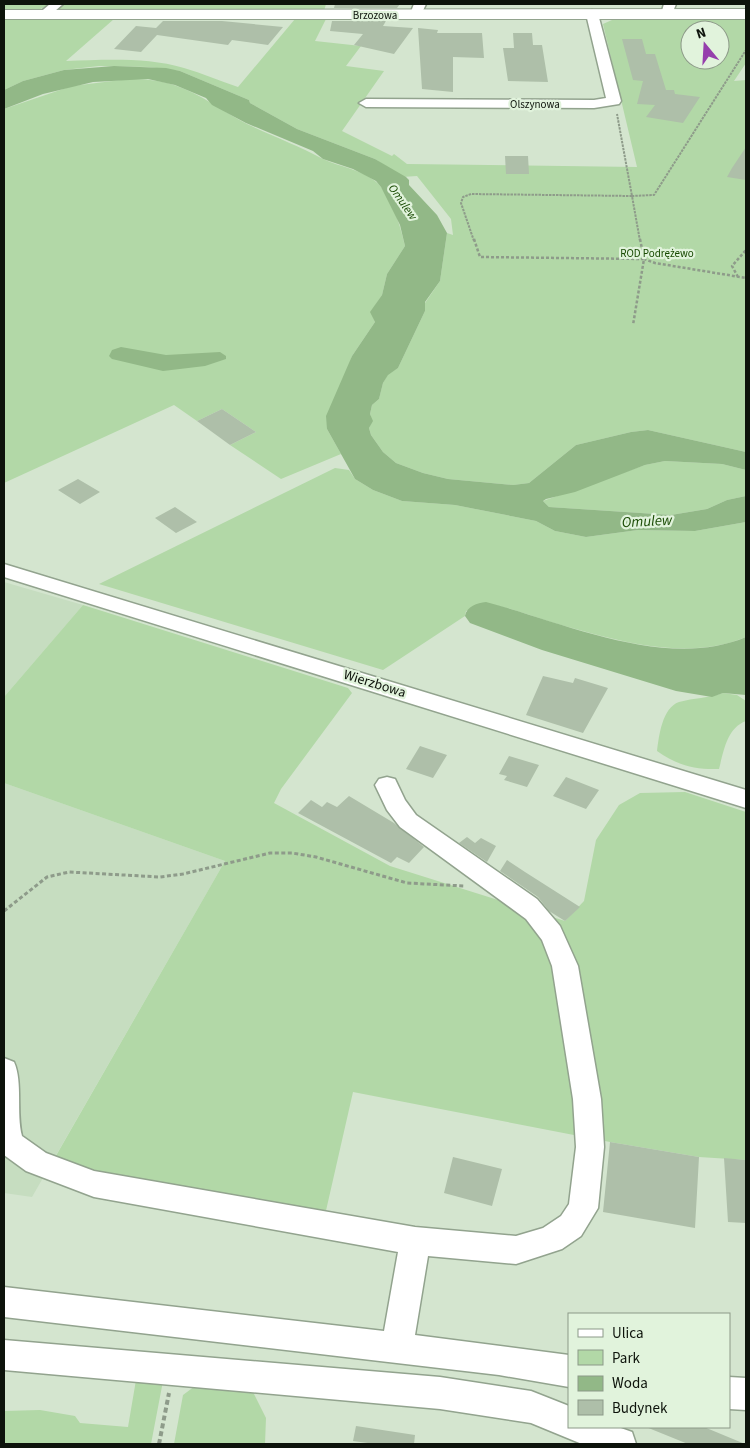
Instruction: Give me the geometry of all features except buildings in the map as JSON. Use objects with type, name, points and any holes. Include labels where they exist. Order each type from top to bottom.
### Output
[{"type":"main road","name":"Brzozowa","points":[[4,15],[418,9],[592,14],[669,9],[746,14]]},
{"type":"street","points":[[43,15],[57,4]]},
{"type":"street","points":[[592,14],[614,101]]},
{"type":"street","name":"Olszynowa","points":[[366,104],[594,104],[614,101]]},
{"type":"street","name":"Wierzbowa","points":[[4,570],[746,800]]},
{"type":"street","points":[[4,1070],[5,1121],[12,1146],[34,1161],[64,1175],[113,1187],[415,1240],[516,1250],[551,1239],[571,1226],[583,1208],[590,1147],[587,1099],[565,966],[559,946],[541,916],[408,821],[395,804],[387,785]]},
{"type":"street","points":[[397,1348],[415,1240]]},
{"type":"street","points":[[4,1302],[499,1360],[568,1371]]},
{"type":"street","points":[[4,1355],[440,1393],[531,1407],[568,1422]]},
{"type":"street","points":[[730,1393],[746,1394]]},
{"type":"street","points":[[582,1428],[620,1444]]},
{"type":"path","points":[[746,50],[654,195],[471,194],[463,197],[461,203],[480,257],[644,258],[655,263],[746,278]]},
{"type":"path","points":[[614,101],[623,138],[625,162],[644,258],[634,325]]},
{"type":"path","points":[[739,277],[734,273],[732,266],[746,250]]},
{"type":"path","points":[[4,911],[46,877],[69,872],[160,877],[183,874],[270,853],[292,853],[316,857],[406,883],[439,886],[500,885]]},
{"type":"path","points":[[159,1444],[173,1370]]},
{"type":"shaded area","points":[[4,582],[83,605],[4,697]]},
{"type":"shaded area","points":[[4,783],[225,861],[32,1197],[4,1193]]},
{"type":"green space","points":[[4,4],[51,4],[36,11],[4,11]]},
{"type":"green space","points":[[61,4],[326,4],[324,11],[145,9],[54,11]]},
{"type":"green space","name":"ROD Podrężewo","points":[[4,19],[114,19],[66,61],[125,60],[170,64],[238,87],[295,19],[326,19],[315,41],[361,46],[346,66],[384,71],[342,131],[392,156],[394,154],[407,164],[637,167],[603,24],[612,20],[680,20],[680,70],[730,70],[730,20],[746,20],[746,63],[734,81],[746,80],[746,452],[648,430],[631,432],[576,445],[529,483],[513,485],[448,479],[423,473],[396,463],[383,452],[371,435],[369,428],[372,421],[370,414],[372,405],[379,399],[383,383],[388,374],[398,368],[425,311],[425,303],[440,281],[447,233],[453,235],[451,219],[417,176],[402,177],[375,159],[297,129],[250,103],[249,100],[180,71],[149,67],[99,66],[64,70],[23,81],[4,90]]},
{"type":"green space","points":[[129,79],[168,83],[184,89],[247,124],[323,159],[369,177],[381,186],[386,194],[398,221],[405,246],[387,274],[382,295],[371,312],[375,322],[352,356],[327,429],[341,454],[281,479],[230,445],[256,432],[222,409],[197,421],[174,405],[4,483],[4,109],[72,86]]},
{"type":"green space","points":[[665,461],[722,464],[746,470],[746,496],[727,500],[707,509],[671,515],[549,507],[543,501],[645,465]]},
{"type":"green space","points":[[335,468],[349,470],[355,479],[373,490],[402,501],[455,505],[536,521],[555,531],[586,537],[638,530],[695,531],[746,522],[746,637],[723,645],[698,648],[648,646],[598,635],[496,605],[489,605],[466,611],[465,616],[383,670],[99,584]]},
{"type":"green space","points":[[83,605],[348,688],[352,693],[281,789],[274,803],[390,866],[565,921],[584,901],[596,840],[619,805],[640,793],[685,792],[746,812],[746,1160],[699,1157],[610,1142],[353,1092],[325,1215],[91,1177],[53,1161],[225,861],[4,783],[4,697]]},
{"type":"green space","points":[[723,693],[737,695],[746,701],[746,721],[730,734],[719,769],[702,769],[686,766],[671,760],[657,751],[662,723],[673,705],[679,702]]},
{"type":"green space","points":[[136,1380],[163,1381],[151,1444],[4,1444],[4,1411],[40,1410],[75,1416],[80,1423],[128,1427]]},
{"type":"green space","points":[[195,1386],[253,1392],[266,1418],[265,1444],[174,1444],[183,1395]]},
{"type":"water","name":"Omulew","points":[[114,66],[166,68],[180,71],[249,100],[250,103],[297,129],[375,159],[406,177],[409,180],[409,185],[437,215],[447,233],[440,281],[425,302],[425,311],[398,368],[388,375],[383,383],[379,399],[372,405],[370,414],[373,421],[369,428],[371,435],[383,452],[396,463],[423,473],[448,479],[513,485],[529,483],[576,445],[631,432],[648,430],[746,452],[746,470],[722,464],[665,461],[645,465],[575,492],[543,501],[549,507],[671,515],[707,509],[727,500],[746,496],[746,522],[695,531],[638,530],[586,537],[555,531],[536,521],[455,505],[402,501],[373,490],[355,479],[327,429],[326,416],[352,356],[375,322],[370,312],[382,295],[387,274],[405,246],[400,225],[381,187],[376,181],[353,169],[323,159],[313,151],[246,123],[212,105],[206,98],[175,85],[148,79],[93,82],[43,94],[4,109],[4,90],[23,81],[64,70]]},
{"type":"water","points":[[121,347],[166,355],[220,352],[226,356],[226,359],[205,366],[163,371],[112,359],[109,356],[112,350]]},
{"type":"water","points":[[486,602],[581,631],[649,646],[683,649],[715,646],[746,637],[746,695],[723,693],[712,697],[676,691],[542,650],[470,623],[465,616],[470,607]]}]
